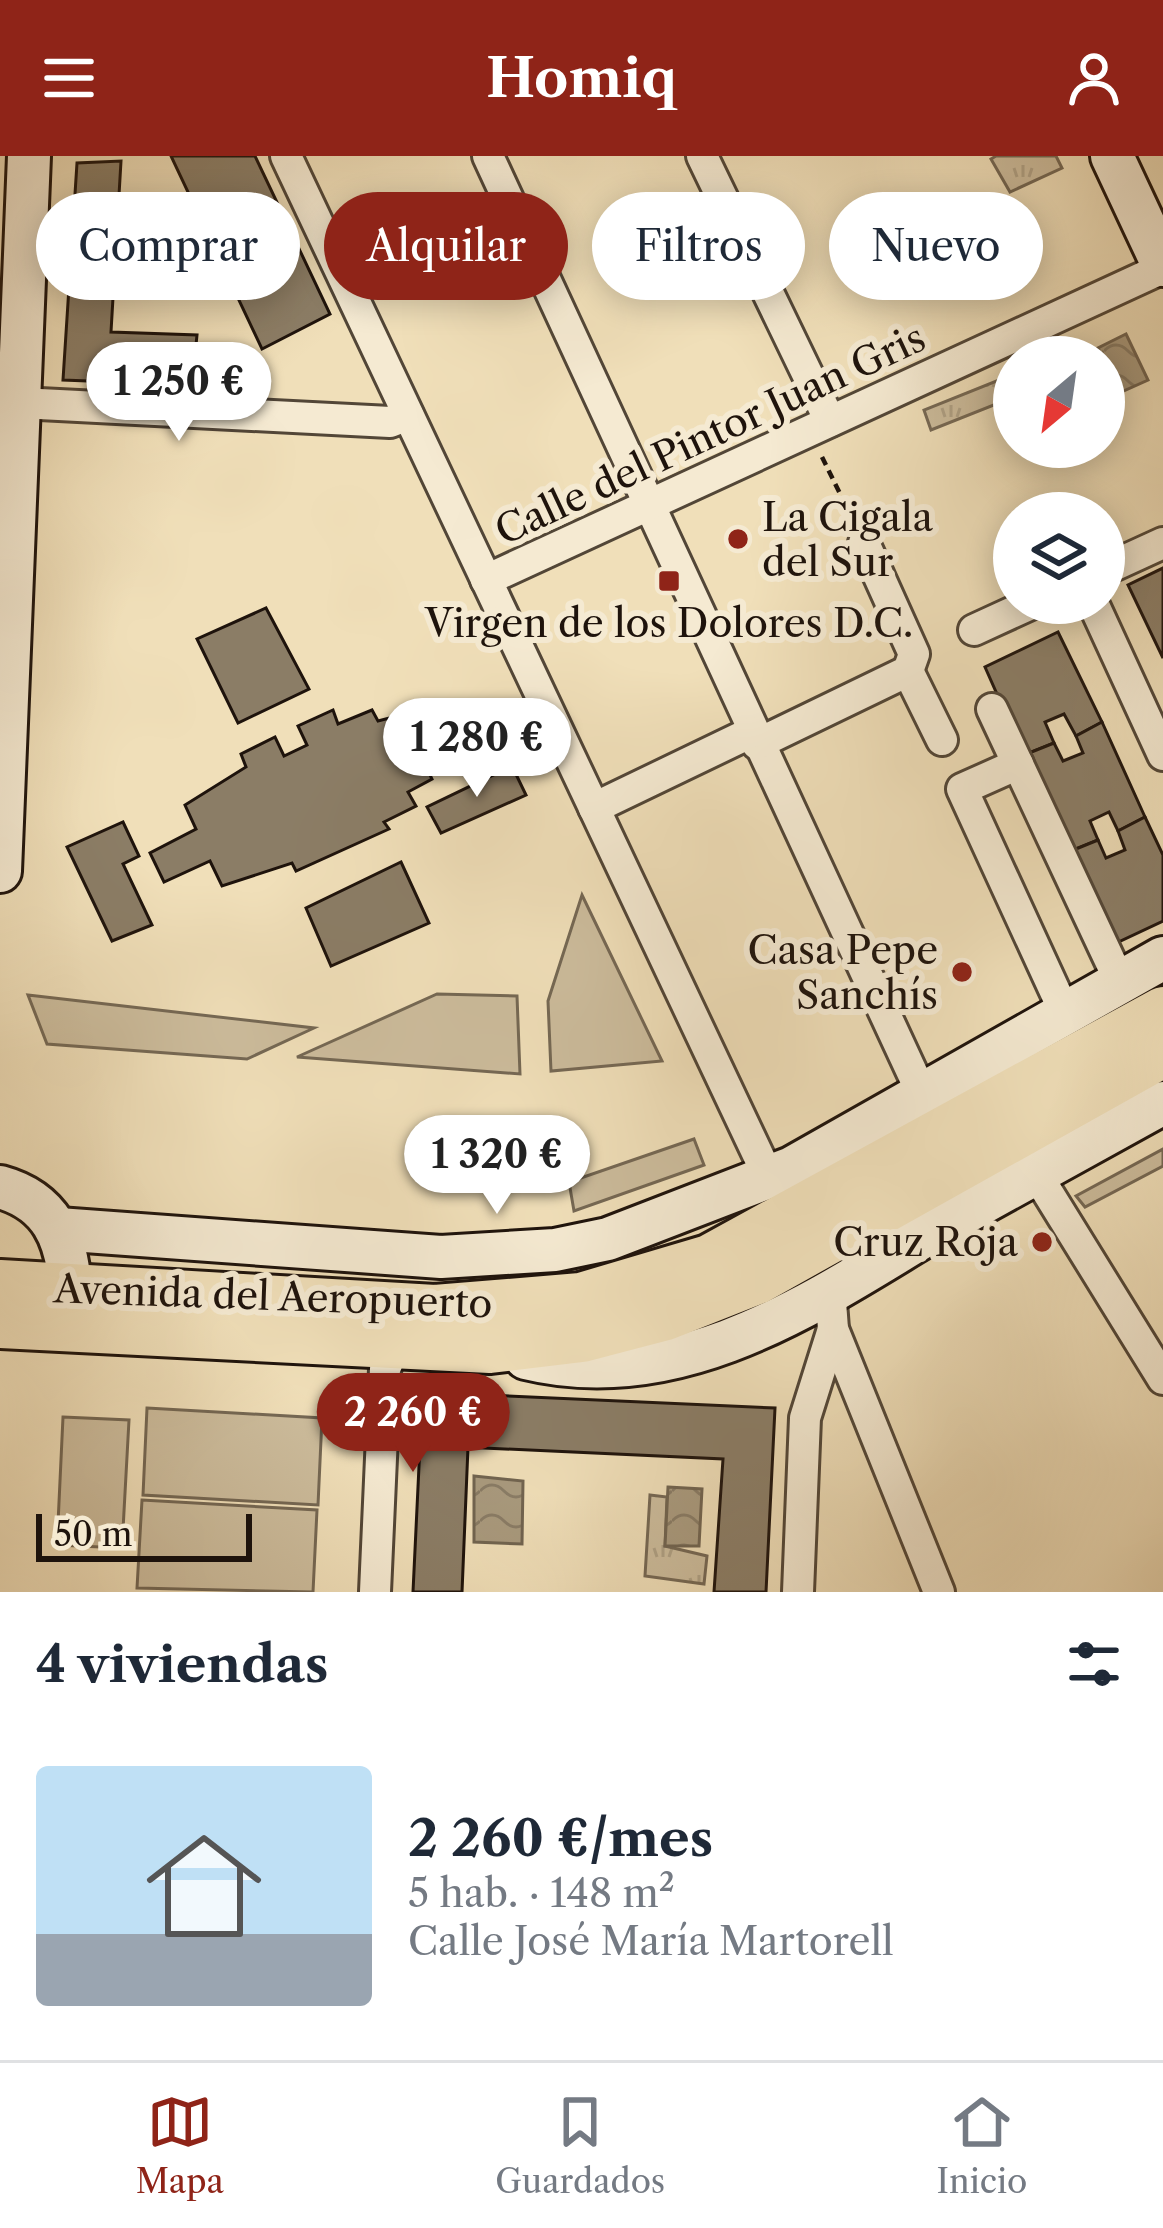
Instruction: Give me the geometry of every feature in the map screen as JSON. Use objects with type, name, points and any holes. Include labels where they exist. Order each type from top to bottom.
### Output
[{"type":"main road","name":"Avenida del Aeropuerto","points":[[0,1284],[435,1309],[581,1297],[709,1259],[1163,1011]]},
{"type":"main road","name":"Avenida del Aeropuerto","points":[[940,1133],[1026,1156],[1163,1053]]},
{"type":"main road","name":"Avenida del Aeropuerto","points":[[0,1324],[490,1349],[582,1338],[716,1297],[861,1226],[940,1133]]},
{"type":"street","points":[[0,871],[13,211],[29,156]]},
{"type":"street","points":[[286,156],[769,1178]]},
{"type":"street","points":[[488,156],[940,1133],[954,1200],[932,1231]]},
{"type":"street","points":[[702,156],[819,426]]},
{"type":"street","points":[[1112,156],[1163,266]]},
{"type":"street","name":"Calle del Pintor Juan Gris","points":[[486,580],[1163,266]]},
{"type":"street","points":[[11,403],[390,422],[408,416]]},
{"type":"street","points":[[864,543],[914,654],[908,671],[943,740]]},
{"type":"street","points":[[1125,560],[1163,543]]},
{"type":"street","points":[[974,630],[993,621]]},
{"type":"street","points":[[1104,624],[1163,755]]},
{"type":"street","points":[[594,808],[908,671]]},
{"type":"street","points":[[992,709],[1120,982]]},
{"type":"street","points":[[1018,764],[962,789],[1065,1013]]},
{"type":"street","name":"Avenida del Aeropuerto","points":[[58,1229],[388,1255],[495,1256],[608,1239],[769,1178],[940,1133],[1065,1013],[1163,958]]},
{"type":"street","name":"Avenida del Aeropuerto","points":[[490,1349],[537,1360],[658,1362],[727,1346],[932,1231],[1026,1156],[1163,1103]]},
{"type":"street","points":[[1026,1156],[1163,1379]]},
{"type":"street","points":[[0,1187],[47,1212],[68,1258],[70,1288]]},
{"type":"street","points":[[838,1286],[831,1302],[832,1329],[939,1592]]},
{"type":"street","points":[[768,1325],[786,1328],[802,1341],[809,1393],[798,1592]]},
{"type":"street","points":[[809,1393],[832,1329]]},
{"type":"street","points":[[375,1592],[385,1369],[395,1345]]},
{"type":"path","points":[[819,426],[864,543]]},
{"type":"green space","points":[[1056,156],[1062,168],[1010,192],[991,159]]},
{"type":"green space","points":[[993,382],[993,405],[931,430],[924,410]]},
{"type":"green space","points":[[582,895],[662,1061],[551,1071],[548,1001]]},
{"type":"green space","points":[[437,994],[517,996],[520,1074],[297,1057]]},
{"type":"green space","points":[[28,995],[314,1028],[247,1059],[47,1044]]},
{"type":"green space","points":[[694,1139],[704,1165],[574,1211],[569,1182]]},
{"type":"green space","points":[[1163,1149],[1163,1166],[1085,1207],[1076,1196]]},
{"type":"green space","points":[[147,1408],[322,1418],[318,1505],[143,1495]]},
{"type":"green space","points":[[63,1417],[129,1420],[122,1548],[57,1545]]},
{"type":"green space","points":[[650,1495],[667,1497],[665,1546],[707,1556],[704,1584],[645,1576]]},
{"type":"green space","points":[[142,1500],[317,1510],[313,1592],[137,1588]]},
{"type":"water","points":[[1126,334],[1148,380],[1125,390],[1125,336]]},
{"type":"water","points":[[474,1476],[523,1481],[522,1544],[474,1542]]},
{"type":"water","points":[[668,1487],[702,1489],[699,1546],[665,1546]]},
{"type":"building","points":[[171,156],[255,156],[272,192],[188,192]]},
{"type":"building","points":[[121,161],[119,192],[75,192],[77,163]]},
{"type":"building","points":[[300,251],[330,314],[262,349],[239,300],[300,300]]},
{"type":"building","points":[[68,300],[113,300],[111,332],[197,335],[192,385],[63,380]]},
{"type":"building","points":[[1163,568],[1163,658],[1128,585]]},
{"type":"building","points":[[266,608],[309,689],[238,723],[197,639]]},
{"type":"building","points":[[1058,632],[1102,722],[1076,736],[1064,714],[1045,722],[1054,743],[1024,755],[985,667]]},
{"type":"building","points":[[333,710],[338,724],[372,710],[378,721],[401,715],[432,779],[408,792],[416,806],[384,822],[389,829],[296,871],[292,863],[222,886],[210,861],[164,882],[150,853],[196,829],[185,805],[246,767],[241,754],[275,737],[284,756],[307,745],[298,726]]},
{"type":"building","points":[[1102,722],[1145,817],[1118,831],[1109,812],[1090,821],[1098,840],[1066,853],[1024,755],[1054,743],[1063,761],[1083,753],[1076,736]]},
{"type":"building","points":[[512,766],[526,795],[441,833],[427,807]]},
{"type":"building","points":[[1145,817],[1163,855],[1163,921],[1112,945],[1066,853],[1098,840],[1106,858],[1125,850],[1118,831]]},
{"type":"building","points":[[123,822],[139,856],[123,864],[152,925],[112,941],[67,847]]},
{"type":"building","points":[[401,862],[429,923],[331,966],[306,908]]},
{"type":"building","points":[[419,1392],[775,1408],[766,1592],[714,1592],[723,1459],[420,1445]]},
{"type":"building","points":[[420,1445],[468,1447],[462,1592],[413,1592]]},
{"type":"place","name":"La Cigala del Sur","points":[[738,539]]},
{"type":"place","name":"Virgen de los Dolores D.C.","points":[[669,581]]},
{"type":"place","name":"Casa Pepe Sanchís","points":[[962,972]]},
{"type":"place","name":"Cruz Roja","points":[[1042,1242]]}]
